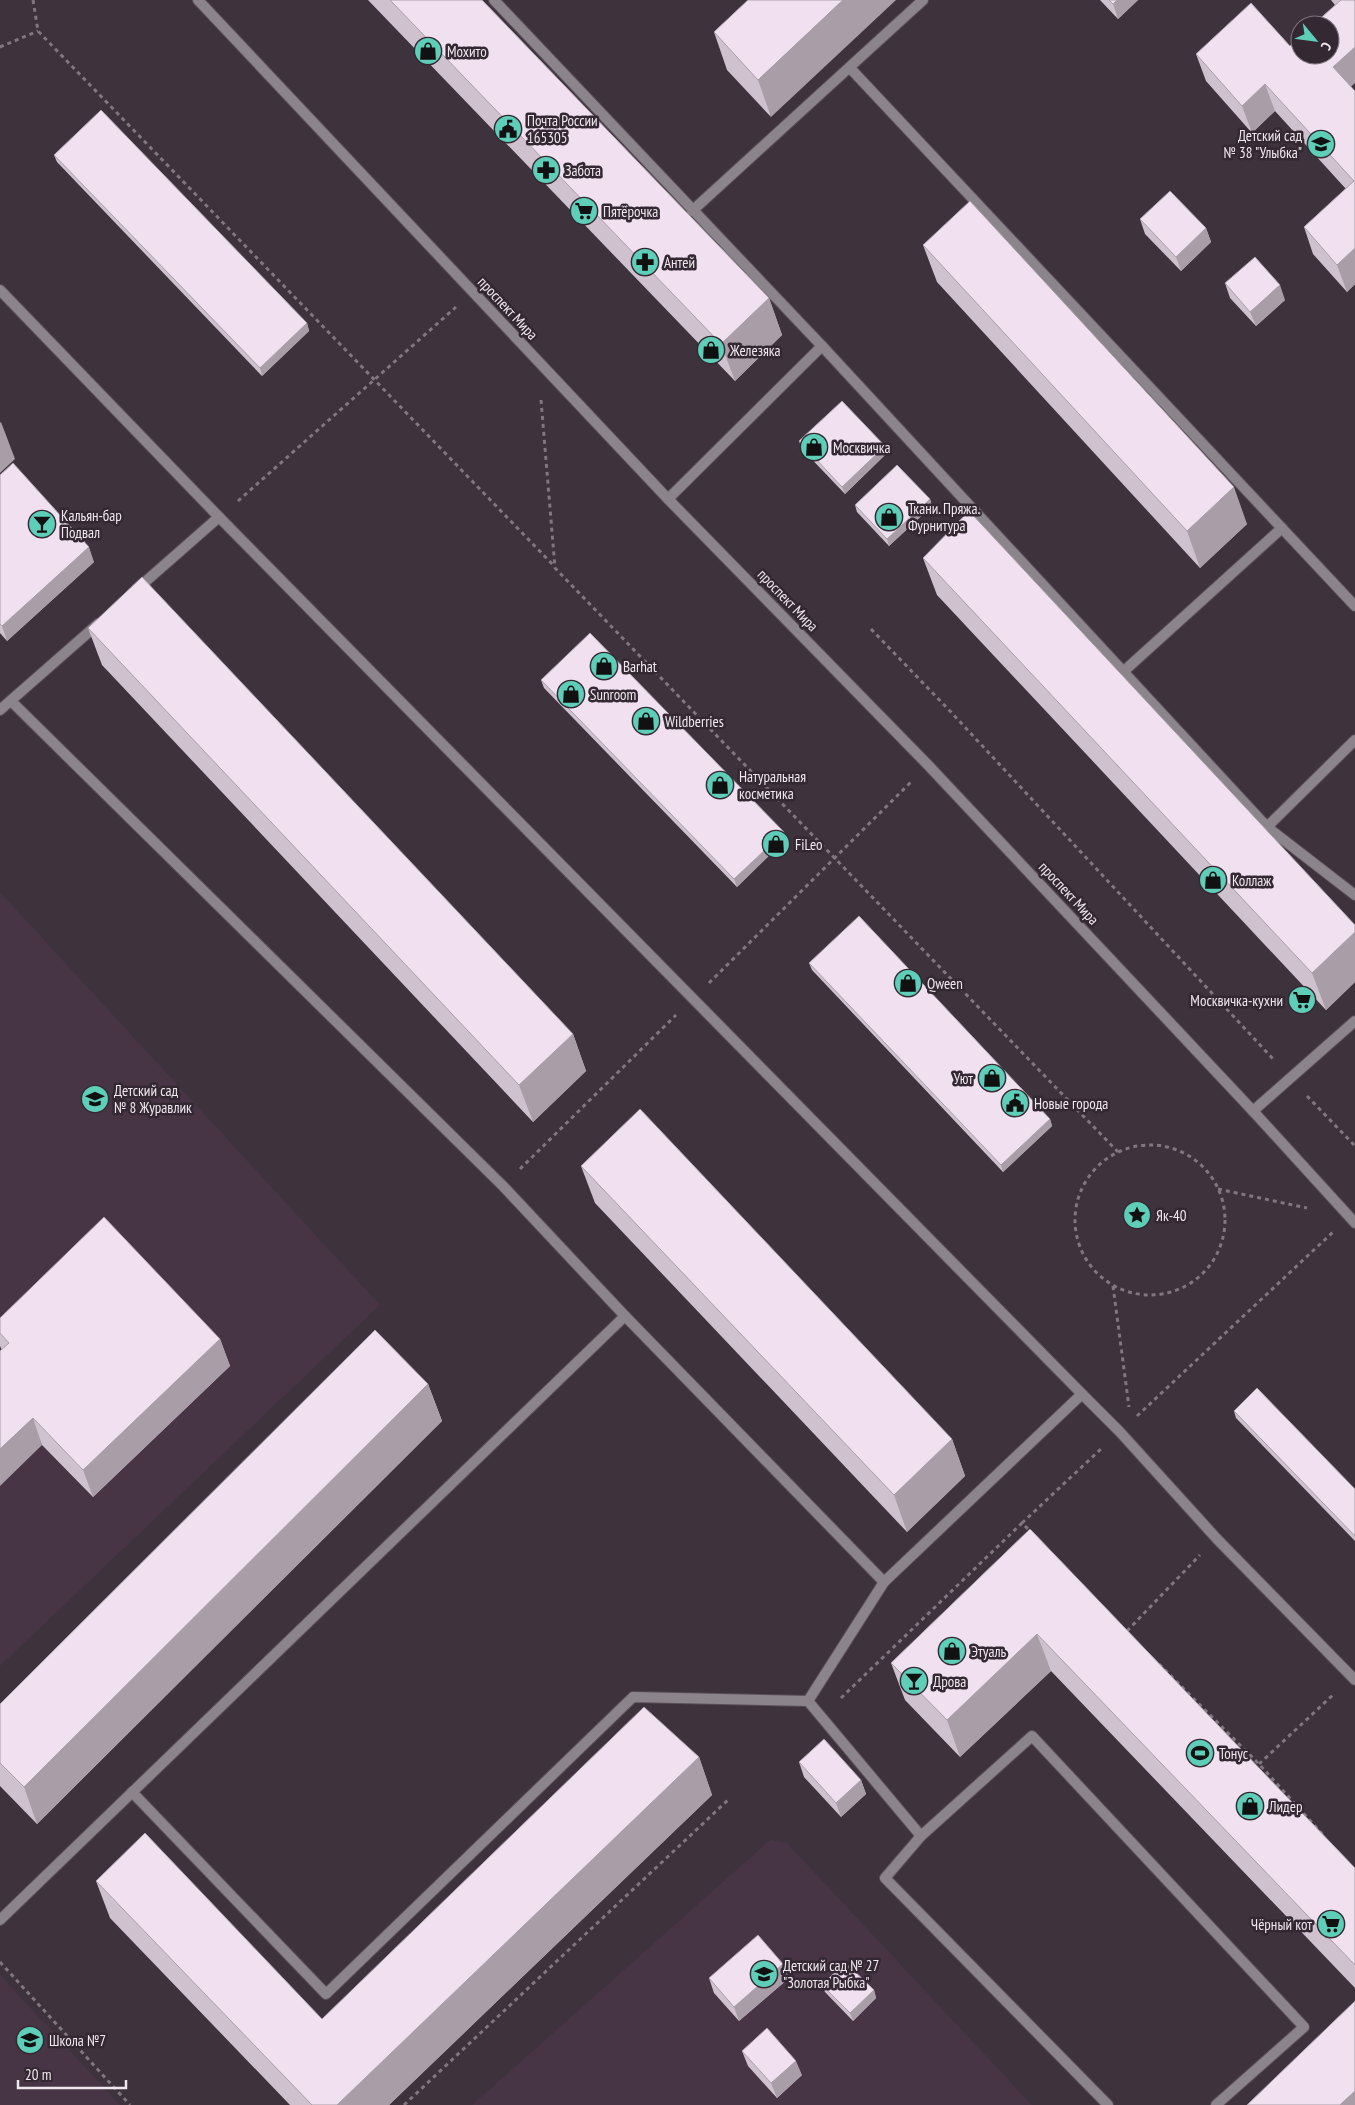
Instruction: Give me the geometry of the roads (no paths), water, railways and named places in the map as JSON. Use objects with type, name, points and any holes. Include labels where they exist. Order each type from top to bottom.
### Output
[{"type":"street","points":[[494,0],[822,346],[1267,827],[1355,895]]},
{"type":"street","points":[[692,211],[923,0]]},
{"type":"street","name":"проспект Мира","points":[[200,1],[668,499],[928,765],[1253,1111],[1352,1220]]},
{"type":"street","points":[[850,68],[1355,606]]},
{"type":"street","points":[[0,290],[219,517],[1120,1432],[1216,1539],[1353,1679]]},
{"type":"street","points":[[668,499],[822,346]]},
{"type":"street","points":[[130,596],[219,517]]},
{"type":"street","points":[[1124,671],[1282,528]]},
{"type":"street","points":[[0,710],[108,615]]},
{"type":"street","points":[[11,700],[503,1186],[625,1316],[884,1582]]},
{"type":"street","points":[[1267,827],[1355,740]]},
{"type":"street","points":[[1253,1111],[1355,1021]]},
{"type":"street","points":[[0,1920],[625,1316]]},
{"type":"street","points":[[808,1700],[884,1582],[1082,1394]]},
{"type":"street","points":[[132,1792],[326,1994],[633,1697],[808,1700]]},
{"type":"street","points":[[808,1700],[921,1836]]},
{"type":"street","points":[[1108,2105],[885,1878],[921,1836],[1032,1736],[1304,2028],[1216,2105]]},
{"type":"place","name":"Мохито","points":[[428,51]]},
{"type":"place","name":"Почта России 165305","points":[[508,129]]},
{"type":"place","name":"Детский сад № 38 \"Улыбка\"","points":[[1321,144]]},
{"type":"place","name":"Забота","points":[[546,170]]},
{"type":"place","name":"Пятёрочка","points":[[584,211]]},
{"type":"place","name":"Антей","points":[[645,262]]},
{"type":"place","name":"Железяка","points":[[711,350]]},
{"type":"place","name":"Москвичка","points":[[814,447]]},
{"type":"place","name":"Ткани. Пряжа. Фурнитура","points":[[889,517]]},
{"type":"place","name":"Кальян-бар Подвал","points":[[42,524]]},
{"type":"place","name":"Barhat","points":[[604,666]]},
{"type":"place","name":"Sunroom","points":[[571,694]]},
{"type":"place","name":"Wildberries","points":[[646,721]]},
{"type":"place","name":"Натуральная косметика","points":[[720,785]]},
{"type":"place","name":"FiLeo","points":[[776,844]]},
{"type":"place","name":"Коллаж","points":[[1213,880]]},
{"type":"place","name":"Qween","points":[[908,983]]},
{"type":"place","name":"Москвичка-кухни","points":[[1302,1000]]},
{"type":"place","name":"Уют","points":[[992,1078]]},
{"type":"place","name":"Детский сад № 8 Журавлик","points":[[95,1099]]},
{"type":"place","name":"Новые города","points":[[1015,1103]]},
{"type":"place","name":"Як-40","points":[[1137,1215]]},
{"type":"place","name":"Этуаль","points":[[952,1651]]},
{"type":"place","name":"Дрова","points":[[914,1681]]},
{"type":"place","name":"Тонус","points":[[1200,1753]]},
{"type":"place","name":"Лидер","points":[[1250,1806]]},
{"type":"place","name":"Чёрный кот","points":[[1331,1924]]},
{"type":"place","name":"Детский сад № 27 \"Золотая Рыбка\"","points":[[764,1974]]},
{"type":"place","name":"Школа №7","points":[[30,2040]]}]
